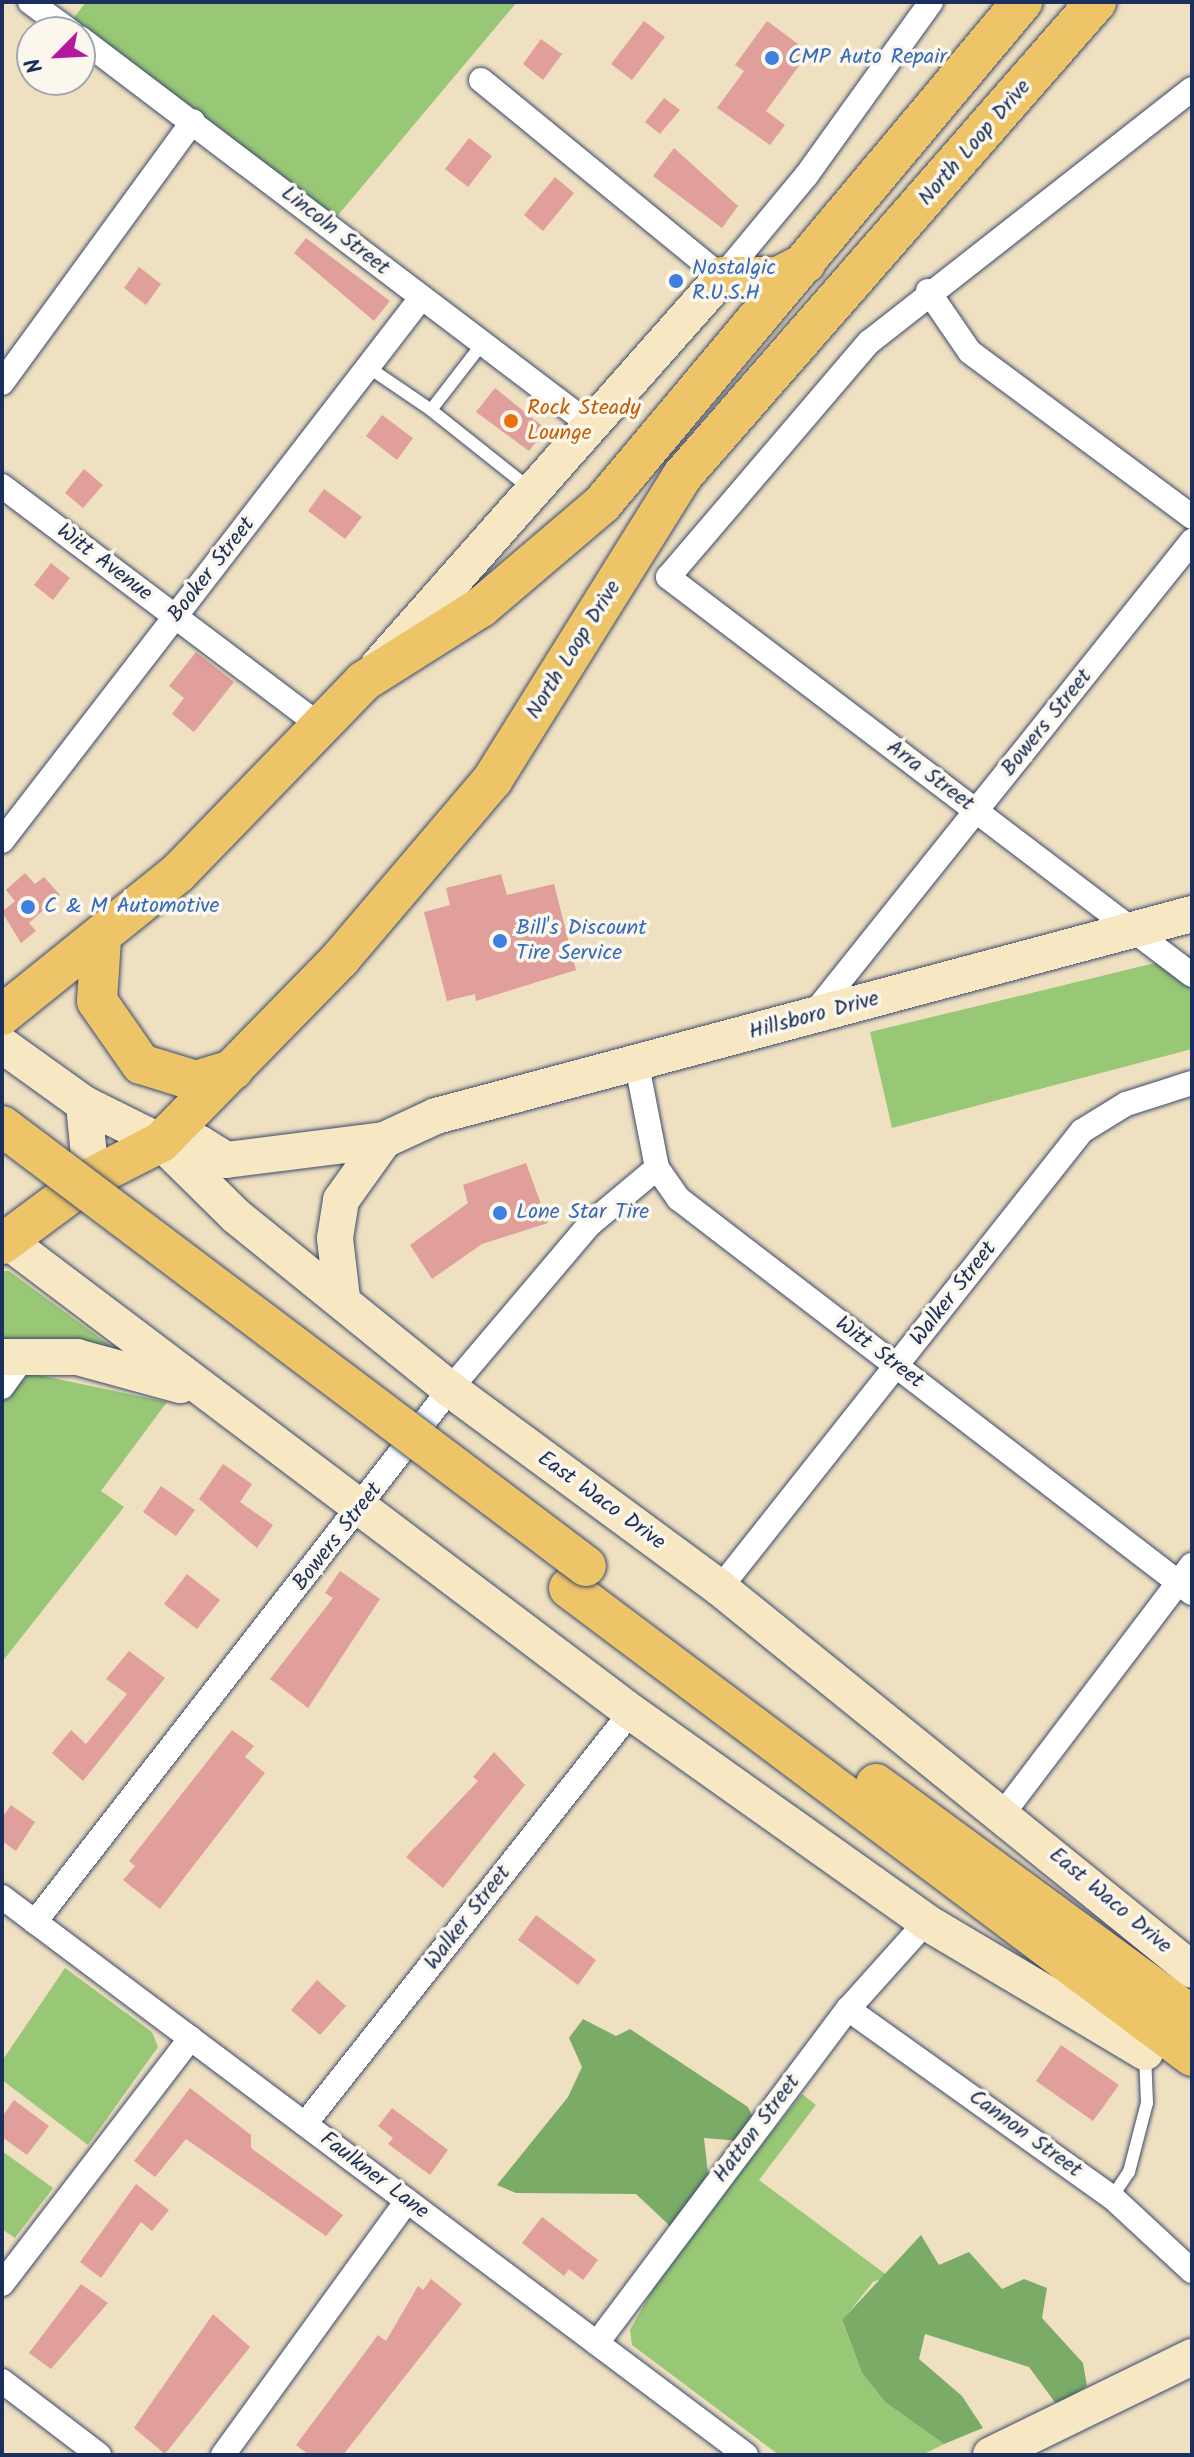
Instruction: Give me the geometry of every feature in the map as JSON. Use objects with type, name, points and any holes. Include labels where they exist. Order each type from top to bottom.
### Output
[{"type":"main road","points":[[364,681],[481,607],[602,504],[1018,5]]},
{"type":"main road","name":"North Loop Drive","points":[[3,1241],[91,1178],[180,1142],[233,1070],[493,779],[683,475],[1095,6]]},
{"type":"main road","points":[[2,1015],[101,939],[235,818],[364,681],[722,277],[778,277],[806,263]]},
{"type":"main road","name":"Hillsboro Drive","points":[[180,1142],[226,1160],[384,1140],[436,1116],[637,1065],[1192,914]]},
{"type":"main road","points":[[101,939],[97,1001],[141,1064],[196,1081],[233,1070]]},
{"type":"main road","name":"East Waco Drive","points":[[2,1045],[84,1104],[180,1142],[236,1216],[342,1298],[450,1389],[720,1588],[1005,1811],[1192,1970]]},
{"type":"main road","points":[[84,1104],[91,1178]]},
{"type":"main road","name":"Hillsboro Drive","points":[[180,1142],[392,1114],[436,1116]]},
{"type":"main road","name":"East Waco Drive","points":[[2,1126],[1192,2056]]},
{"type":"main road","points":[[342,1298],[335,1238],[341,1200],[384,1140]]},
{"type":"main road","name":"East Waco Drive","points":[[2,1161],[1192,2016]]},
{"type":"main road","points":[[3,1241],[631,1712],[926,1922],[1192,2080]]},
{"type":"main road","points":[[14,1356],[126,1366],[215,1397]]},
{"type":"main road","points":[[991,2455],[1192,2357]]},
{"type":"street","points":[[30,2],[49,16]]},
{"type":"street","points":[[481,80],[722,277],[815,164],[931,2]]},
{"type":"street","name":"Lincoln Street","points":[[96,50],[589,424]]},
{"type":"street","points":[[1192,89],[928,291],[970,352],[1192,517]]},
{"type":"street","points":[[2,383],[193,121]]},
{"type":"street","name":"Arra Street","points":[[928,291],[869,342],[668,577],[1192,975]]},
{"type":"street","name":"Booker Street","points":[[2,841],[421,298]]},
{"type":"street","name":"Witt Avenue","points":[[2,486],[322,727]]},
{"type":"street","name":"Bowers Street","points":[[811,1017],[1192,541]]},
{"type":"street","name":"Witt Street","points":[[637,1065],[657,1168],[679,1199],[897,1366],[1187,1580]]},
{"type":"street","name":"Walker Street","points":[[720,1588],[1082,1131],[1126,1104],[1192,1083]]},
{"type":"street","name":"Bowers Street","points":[[35,1922],[361,1510],[450,1389],[590,1224],[657,1168]]},
{"type":"street","points":[[2,1387],[14,1356]]},
{"type":"street","points":[[1005,1811],[1187,1580]]},
{"type":"street","name":"Walker Street","points":[[305,2124],[631,1712]]},
{"type":"street","name":"Faulkner Lane","points":[[2,1897],[746,2455]]},
{"type":"street","name":"Hatton Street","points":[[597,2343],[848,2009],[926,1922]]},
{"type":"street","name":"Cannon Street","points":[[848,2009],[1112,2197],[1192,2271]]},
{"type":"street","points":[[2,2284],[191,2038]]},
{"type":"street","points":[[223,2455],[407,2201]]},
{"type":"street","points":[[2,2381],[99,2455]]},
{"type":"lane","points":[[431,410],[482,344]]},
{"type":"lane","points":[[368,367],[431,410],[532,490]]},
{"type":"lane","points":[[1112,2197],[1129,2172],[1147,2103],[1145,2052]]},
{"type":"green space","points":[[86,2],[517,2],[334,220],[96,38],[96,16],[75,16]]},
{"type":"green space","points":[[1192,954],[1192,1049],[892,1128],[870,1032]]},
{"type":"green space","points":[[2,1271],[9,1271],[119,1352],[2,1345]]},
{"type":"green space","points":[[29,1373],[167,1402],[101,1491],[124,1507],[2,1662],[2,1398]]},
{"type":"green space","points":[[65,1968],[152,2032],[158,2047],[88,2145],[2,2080],[2,2061]]},
{"type":"green space","points":[[583,2019],[616,2036],[630,2029],[748,2107],[754,2120],[741,2141],[704,2138],[709,2182],[670,2226],[636,2194],[516,2193],[497,2185],[568,2097],[582,2067],[569,2038]]},
{"type":"green space","points":[[802,2094],[816,2105],[759,2180],[888,2276],[873,2282],[842,2321],[862,2373],[885,2402],[944,2444],[922,2455],[779,2455],[632,2345],[630,2330],[665,2267]]},
{"type":"green space","points":[[2,2151],[53,2188],[15,2238],[2,2229]]},
{"type":"green space","points":[[921,2235],[939,2265],[969,2252],[1002,2289],[1024,2279],[1047,2288],[1042,2318],[1083,2363],[1087,2386],[1057,2405],[1029,2367],[925,2334],[919,2359],[962,2396],[983,2428],[944,2444],[885,2402],[862,2373],[842,2320]]},
{"type":"building","points":[[644,21],[665,37],[632,80],[611,64]]},
{"type":"building","points":[[767,21],[809,52],[766,111],[785,125],[770,145],[717,108],[744,71],[735,65]]},
{"type":"building","points":[[541,39],[562,54],[543,80],[523,64]]},
{"type":"building","points":[[664,98],[680,110],[660,134],[645,122]]},
{"type":"building","points":[[469,138],[492,156],[468,187],[445,169]]},
{"type":"building","points":[[674,148],[738,206],[722,228],[653,176]]},
{"type":"building","points":[[555,177],[574,193],[543,231],[524,215]]},
{"type":"building","points":[[306,238],[390,301],[374,321],[294,253]]},
{"type":"building","points":[[139,267],[161,284],[146,305],[124,288]]},
{"type":"building","name":"Rock Steady Lounge","points":[[495,388],[546,429],[529,451],[476,412]]},
{"type":"building","points":[[382,415],[413,438],[397,460],[366,436]]},
{"type":"building","points":[[84,469],[103,485],[83,508],[65,493]]},
{"type":"building","points":[[324,489],[362,517],[345,539],[308,511]]},
{"type":"building","points":[[51,563],[70,578],[53,600],[34,585]]},
{"type":"building","points":[[196,652],[234,682],[194,732],[172,714],[184,698],[169,686]]},
{"type":"building","name":"C & M Automotive","points":[[25,873],[35,884],[44,877],[60,895],[29,923],[36,931],[21,943],[2,912],[15,901],[6,890]]},
{"type":"building","name":"Bill's Discount Tire Service","points":[[501,874],[507,895],[554,884],[576,970],[476,1001],[475,994],[447,1001],[424,912],[450,905],[446,888]]},
{"type":"building","name":"Lone Star Tire","points":[[526,1163],[548,1223],[482,1244],[432,1279],[410,1245],[468,1203],[463,1185]]},
{"type":"building","points":[[223,1464],[252,1484],[240,1502],[273,1525],[257,1548],[199,1499]]},
{"type":"building","points":[[161,1486],[195,1510],[176,1536],[143,1512]]},
{"type":"building","points":[[340,1571],[380,1599],[308,1708],[270,1679],[333,1598],[325,1593]]},
{"type":"building","points":[[187,1574],[220,1600],[197,1629],[164,1604]]},
{"type":"building","points":[[129,1651],[165,1678],[83,1781],[52,1753],[71,1730],[86,1744],[127,1694],[106,1679]]},
{"type":"building","points":[[232,1730],[254,1746],[245,1757],[265,1773],[160,1909],[123,1880],[135,1866],[129,1861]]},
{"type":"building","points":[[494,1752],[525,1785],[443,1888],[406,1857],[478,1781],[473,1777]]},
{"type":"building","points":[[11,1805],[35,1822],[16,1851],[2,1841],[2,1818]]},
{"type":"building","points":[[536,1915],[596,1960],[578,1985],[518,1940]]},
{"type":"building","points":[[317,1980],[346,2006],[320,2035],[291,2010]]},
{"type":"building","points":[[1061,2045],[1119,2085],[1093,2121],[1036,2081]]},
{"type":"building","points":[[190,2088],[251,2135],[251,2148],[343,2215],[326,2236],[186,2139],[155,2177],[134,2161]]},
{"type":"building","points":[[14,2100],[49,2126],[27,2155],[2,2137],[2,2117]]},
{"type":"building","points":[[392,2108],[448,2150],[430,2175],[388,2144],[393,2138],[378,2126]]},
{"type":"building","points":[[136,2184],[169,2210],[152,2231],[141,2222],[101,2278],[80,2262]]},
{"type":"building","points":[[542,2217],[598,2260],[583,2280],[569,2269],[564,2276],[522,2243]]},
{"type":"building","points":[[431,2279],[462,2304],[343,2455],[309,2455],[296,2445],[378,2335],[386,2341],[418,2286],[423,2290]]},
{"type":"building","points":[[81,2284],[108,2303],[51,2369],[29,2353]]},
{"type":"building","points":[[213,2314],[250,2347],[165,2454],[134,2428]]},
{"type":"place","name":"CMP Auto Repair","points":[[772,58]]},
{"type":"place","name":"Nostalgic R.U.S.H","points":[[676,281]]},
{"type":"place","name":"Rock Steady Lounge","points":[[511,421]]},
{"type":"place","name":"C & M Automotive","points":[[28,907]]},
{"type":"place","name":"Bill's Discount Tire Service","points":[[500,941]]},
{"type":"place","name":"Lone Star Tire","points":[[500,1213]]}]
